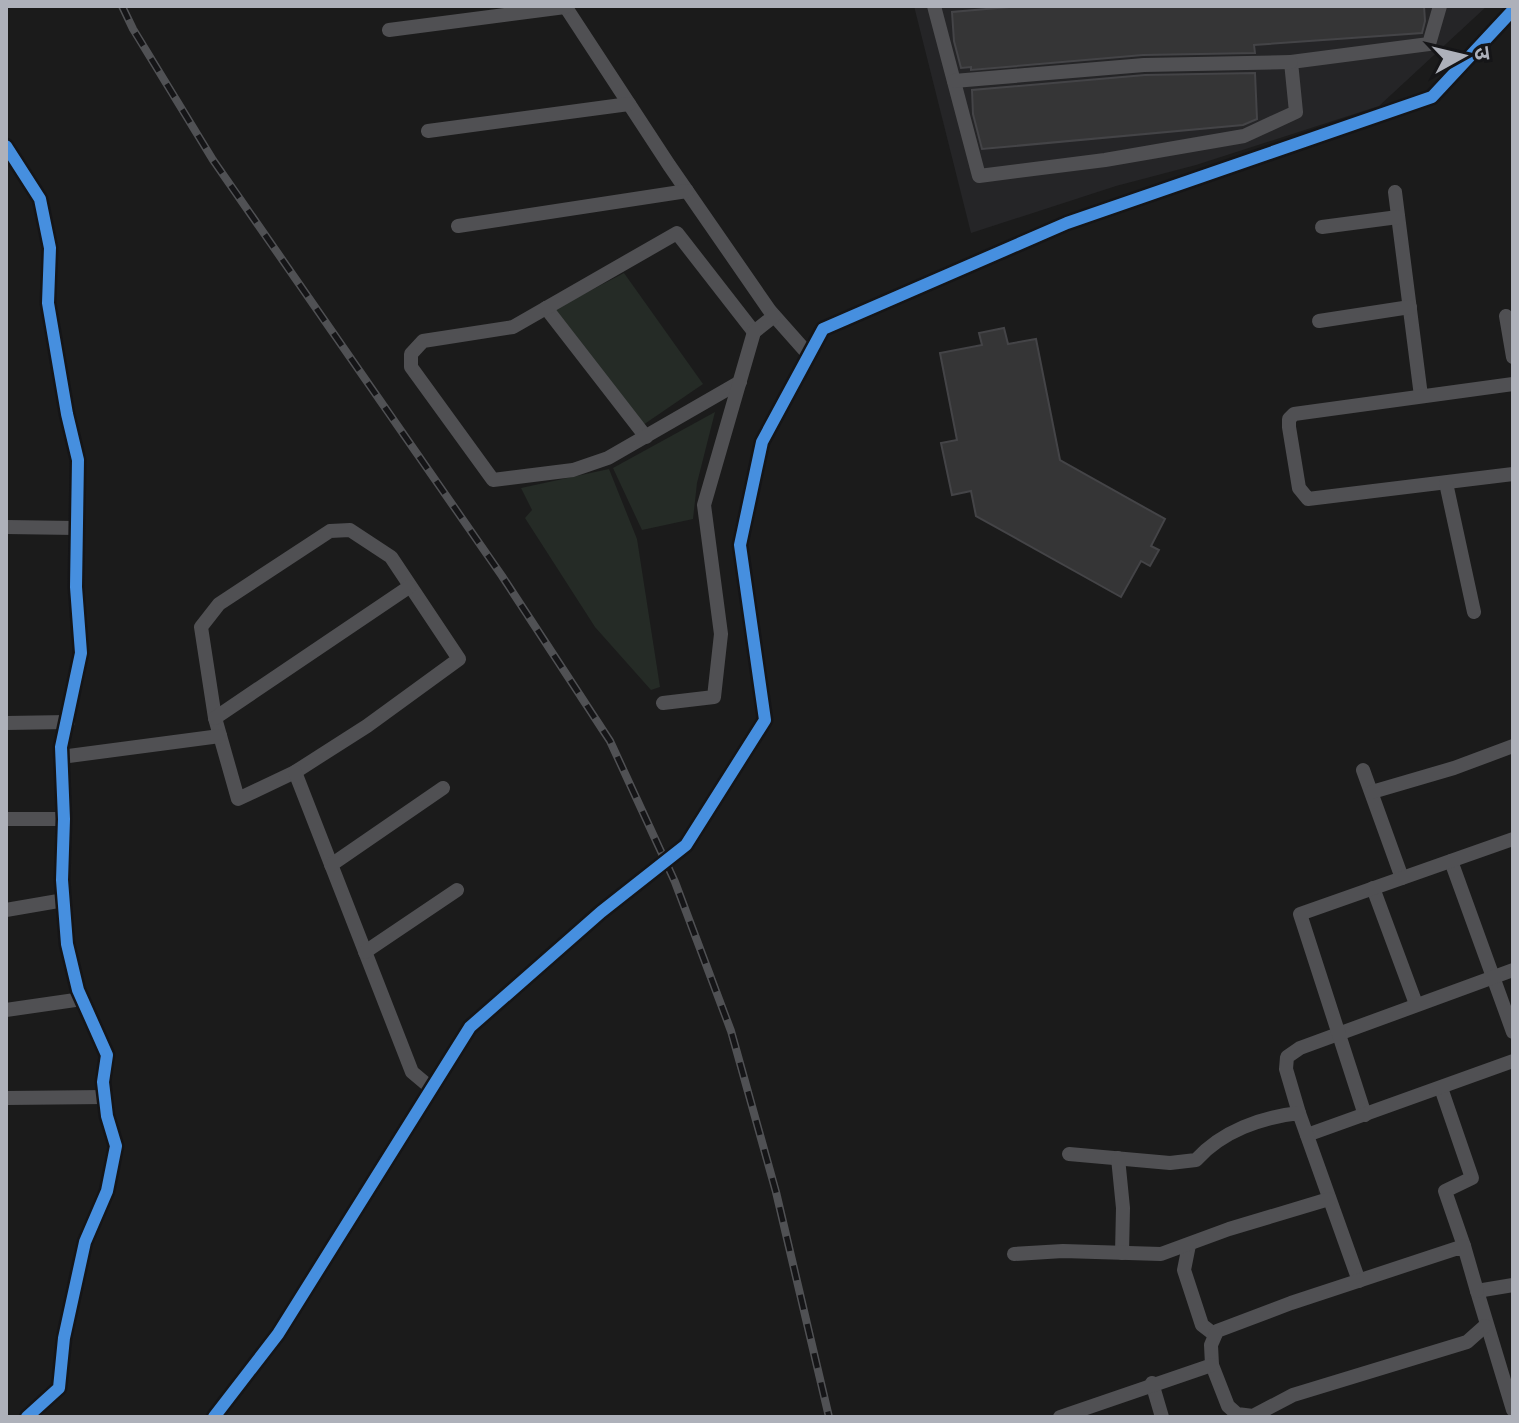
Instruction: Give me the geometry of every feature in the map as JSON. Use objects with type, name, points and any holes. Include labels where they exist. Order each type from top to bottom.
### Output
[{"type":"street","points":[[389,30],[565,6],[774,316],[809,355]]},
{"type":"street","points":[[934,6],[979,176],[1105,160],[1244,136],[1296,112],[1291,62]]},
{"type":"street","points":[[954,81],[1144,65],[1291,62],[1429,44],[1440,6]]},
{"type":"street","points":[[214,1417],[278,1334],[470,1027],[601,912],[686,845],[765,720],[740,545],[762,442],[823,329],[1067,223],[1432,97],[1513,10]]},
{"type":"street","points":[[428,131],[629,104]]},
{"type":"street","points":[[6,146],[40,199],[50,248],[48,303],[78,460],[76,587],[81,653],[61,747],[64,900],[67,944],[82,999],[107,1055],[103,1082],[116,1146],[107,1191],[85,1242],[64,1338],[59,1388],[27,1417]]},
{"type":"street","points":[[458,226],[687,191]]},
{"type":"street","points":[[1395,192],[1421,396]]},
{"type":"street","points":[[1322,227],[1398,217]]},
{"type":"street","points":[[740,382],[608,458],[573,470],[493,480],[411,367],[411,354],[423,341],[513,327],[677,233],[754,332]]},
{"type":"street","points":[[1319,321],[1410,307]]},
{"type":"street","points":[[546,308],[646,437]]},
{"type":"street","points":[[663,703],[714,697],[721,634],[704,505],[754,332],[774,316]]},
{"type":"street","points":[[1506,316],[1513,357]]},
{"type":"street","points":[[1513,384],[1294,414],[1289,419],[1299,488],[1308,499],[1513,474]]},
{"type":"street","points":[[1446,483],[1474,612]]},
{"type":"street","points":[[6,527],[76,528]]},
{"type":"street","points":[[350,530],[391,557],[459,659],[367,726],[295,772],[238,799],[215,718],[201,627],[219,604],[330,531],[350,530]]},
{"type":"street","points":[[215,718],[409,587]]},
{"type":"street","points":[[6,723],[68,722]]},
{"type":"street","points":[[61,757],[220,736]]},
{"type":"street","points":[[1372,792],[1454,768],[1513,746]]},
{"type":"street","points":[[1363,770],[1402,878]]},
{"type":"street","points":[[295,772],[412,1072],[431,1088]]},
{"type":"street","points":[[331,865],[443,788]]},
{"type":"street","points":[[6,819],[64,819]]},
{"type":"street","points":[[1365,1115],[1300,914],[1513,839]]},
{"type":"street","points":[[1451,861],[1513,1032]]},
{"type":"street","points":[[1373,888],[1416,1004]]},
{"type":"street","points":[[365,952],[457,890]]},
{"type":"street","points":[[6,910],[64,900]]},
{"type":"street","points":[[1359,1281],[1299,1113],[1286,1069],[1287,1057],[1300,1048],[1513,970]]},
{"type":"street","points":[[6,1010],[82,999]]},
{"type":"street","points":[[1307,1135],[1513,1061]]},
{"type":"street","points":[[1441,1088],[1472,1178],[1445,1191],[1513,1410]]},
{"type":"street","points":[[6,1098],[105,1097]]},
{"type":"street","points":[[1069,1154],[1170,1163],[1196,1160],[1234,1132],[1269,1116],[1299,1113]]},
{"type":"street","points":[[1118,1158],[1123,1208],[1122,1253]]},
{"type":"street","points":[[1014,1254],[1063,1251],[1161,1254],[1229,1229],[1329,1199]]},
{"type":"street","points":[[1189,1245],[1184,1270],[1202,1325],[1215,1335]]},
{"type":"street","points":[[1464,1246],[1217,1331],[1211,1345],[1212,1365],[1228,1406],[1237,1414],[1253,1416],[1293,1395],[1467,1342],[1485,1326]]},
{"type":"street","points":[[1477,1291],[1513,1285]]},
{"type":"street","points":[[1060,1417],[1212,1365]]},
{"type":"street","points":[[1152,1383],[1162,1417]]},
{"type":"shaded area","points":[[914,6],[1487,6],[1379,106],[971,233]]},
{"type":"shaded area","points":[[624,273],[703,384],[643,425],[555,309]]},
{"type":"shaded area","points":[[715,412],[697,483],[693,519],[642,530],[613,468]]},
{"type":"shaded area","points":[[609,469],[637,539],[660,687],[651,690],[595,627],[525,518],[532,510],[521,488]]},
{"type":"building","points":[[1021,6],[1424,6],[1425,21],[1422,33],[1254,45],[1255,53],[1143,55],[971,70],[971,67],[961,68],[954,41],[952,12]]},
{"type":"building","points":[[1255,73],[1257,119],[1243,125],[982,149],[973,114],[972,90],[1145,75]]},
{"type":"building","points":[[1004,328],[1008,344],[1036,339],[1060,460],[1165,519],[1151,546],[1159,550],[1150,566],[1141,561],[1121,597],[976,516],[971,491],[952,495],[941,443],[957,440],[940,353],[982,345],[979,333]]},
{"type":"railway","points":[[122,6],[213,160],[502,576],[610,741],[675,882],[731,1031],[776,1192],[829,1417]]},
{"type":"cycle path","points":[[214,1417],[278,1334],[470,1027],[601,912],[686,845],[765,720],[740,545],[762,442],[823,329],[1067,223],[1432,97],[1513,10]]},
{"type":"cycle path","points":[[6,146],[40,199],[50,248],[48,303],[78,460],[76,587],[81,653],[61,747],[64,819],[62,880],[67,944],[78,990],[107,1055],[103,1082],[107,1116],[116,1146],[107,1191],[85,1242],[64,1338],[59,1388],[27,1417]]}]
